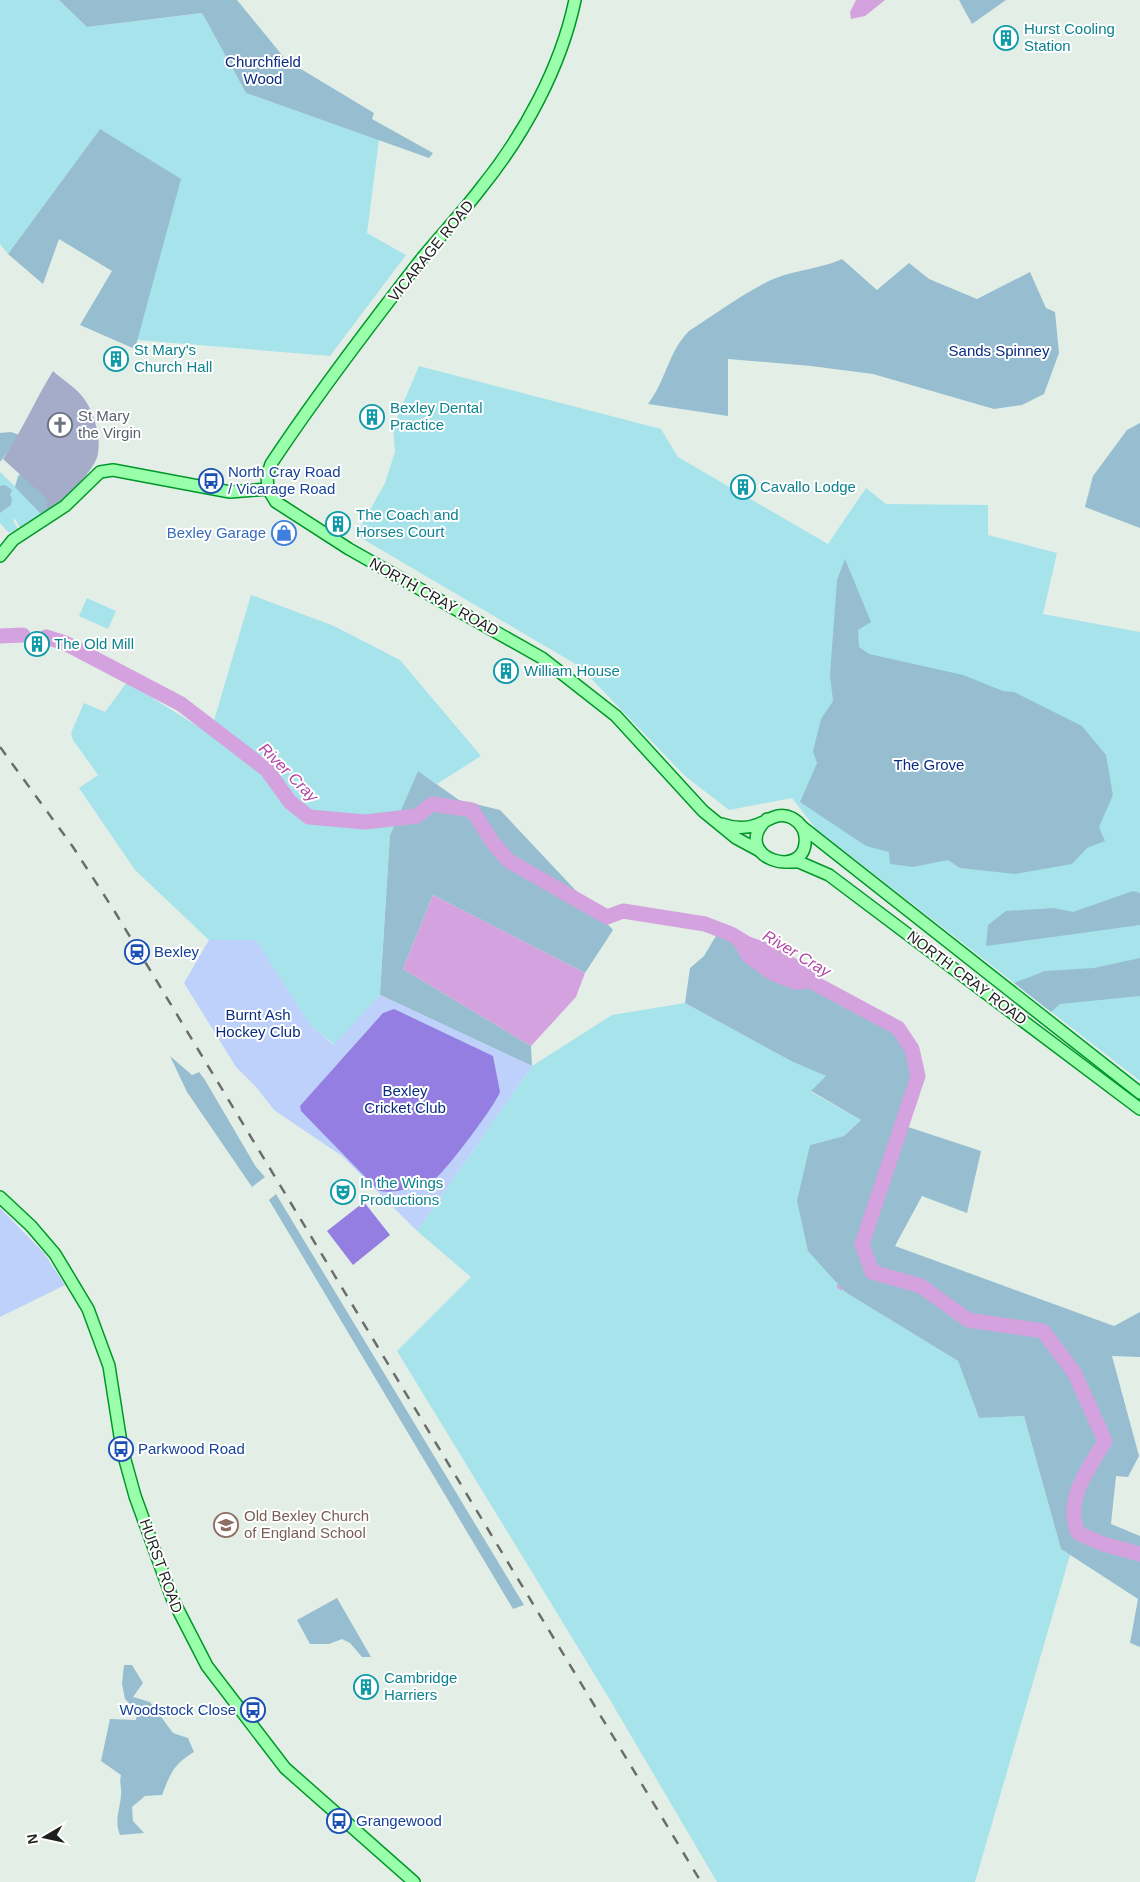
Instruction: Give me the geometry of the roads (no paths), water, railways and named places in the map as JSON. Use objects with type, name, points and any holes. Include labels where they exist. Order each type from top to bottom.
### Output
[{"type":"main road","name":"VICARAGE ROAD","points":[[268,489],[267,476],[271,464],[322,389],[423,257],[482,188],[515,140],[559,57],[575,0]]},
{"type":"main road","points":[[0,556],[13,540],[65,506],[94,477],[104,471],[112,470],[230,492],[268,489]]},
{"type":"main road","name":"NORTH CRAY ROAD","points":[[268,489],[276,502],[349,549],[542,658],[616,716],[683,792],[718,823],[736,838],[760,851]]},
{"type":"main road","points":[[718,823],[732,827],[744,827],[758,825],[768,819],[780,815],[789,816],[801,826],[804,833],[803,848],[794,859],[787,862],[769,860],[760,851],[757,837],[762,824],[768,819]]},
{"type":"main road","name":"NORTH CRAY ROAD","points":[[801,826],[1140,1094]]},
{"type":"main road","name":"NORTH CRAY ROAD","points":[[787,862],[799,862],[829,876],[1140,1109]]},
{"type":"main road","name":"HURST ROAD","points":[[0,1197],[31,1226],[55,1254],[90,1315],[110,1366],[122,1449],[135,1496],[172,1598],[207,1666],[285,1768],[414,1882]]},
{"type":"waterway","name":"River Cray","points":[[0,636],[23,635]]},
{"type":"waterway","name":"River Cray","points":[[46,637],[65,643],[181,704],[267,770],[290,802],[309,817],[365,822],[417,816],[432,804],[472,810],[493,843],[509,861],[607,917],[623,911],[705,924],[731,934],[749,945]]},
{"type":"waterway","name":"River Cray","points":[[803,977],[898,1028],[912,1049],[918,1076],[862,1244],[872,1272],[921,1286],[968,1320],[1043,1331],[1074,1372],[1105,1441],[1085,1474],[1076,1497],[1074,1520],[1078,1533],[1103,1544],[1140,1554]]},
{"type":"waterway","points":[[838,1286],[841,1289]]},
{"type":"railway","points":[[0,747],[73,847],[115,912],[701,1882]]},
{"type":"place","name":"Hurst Cooling Station","points":[[1006,38]]},
{"type":"place","name":"St Mary's Church Hall","points":[[116,359]]},
{"type":"place","name":"Bexley Dental Practice","points":[[372,417]]},
{"type":"place","name":"St Mary the Virgin","points":[[60,425]]},
{"type":"place","name":"North Cray Road / Vicarage Road","points":[[211,481]]},
{"type":"place","name":"Cavallo Lodge","points":[[743,487]]},
{"type":"place","name":"The Coach and Horses Court","points":[[338,524]]},
{"type":"place","name":"Bexley Garage","points":[[284,533]]},
{"type":"place","name":"The Old Mill","points":[[37,644]]},
{"type":"place","name":"William House","points":[[506,671]]},
{"type":"place","name":"Bexley","points":[[137,952]]},
{"type":"place","name":"In the Wings Productions","points":[[343,1192]]},
{"type":"place","name":"Parkwood Road","points":[[121,1449]]},
{"type":"place","name":"Old Bexley Church of England School","points":[[226,1525]]},
{"type":"place","name":"Cambridge Harriers","points":[[366,1687]]},
{"type":"place","name":"Woodstock Close","points":[[253,1710]]},
{"type":"place","name":"Grangewood","points":[[339,1821]]},
{"type":"park label","name":"Churchfield Wood","points":[[263,70]]},
{"type":"park label","name":"Sands Spinney","points":[[999,351]]},
{"type":"park label","name":"The Grove","points":[[929,765]]},
{"type":"park label","name":"Burnt Ash Hockey Club","points":[[258,1024]]},
{"type":"park label","name":"Bexley Cricket Club","points":[[405,1100]]}]
